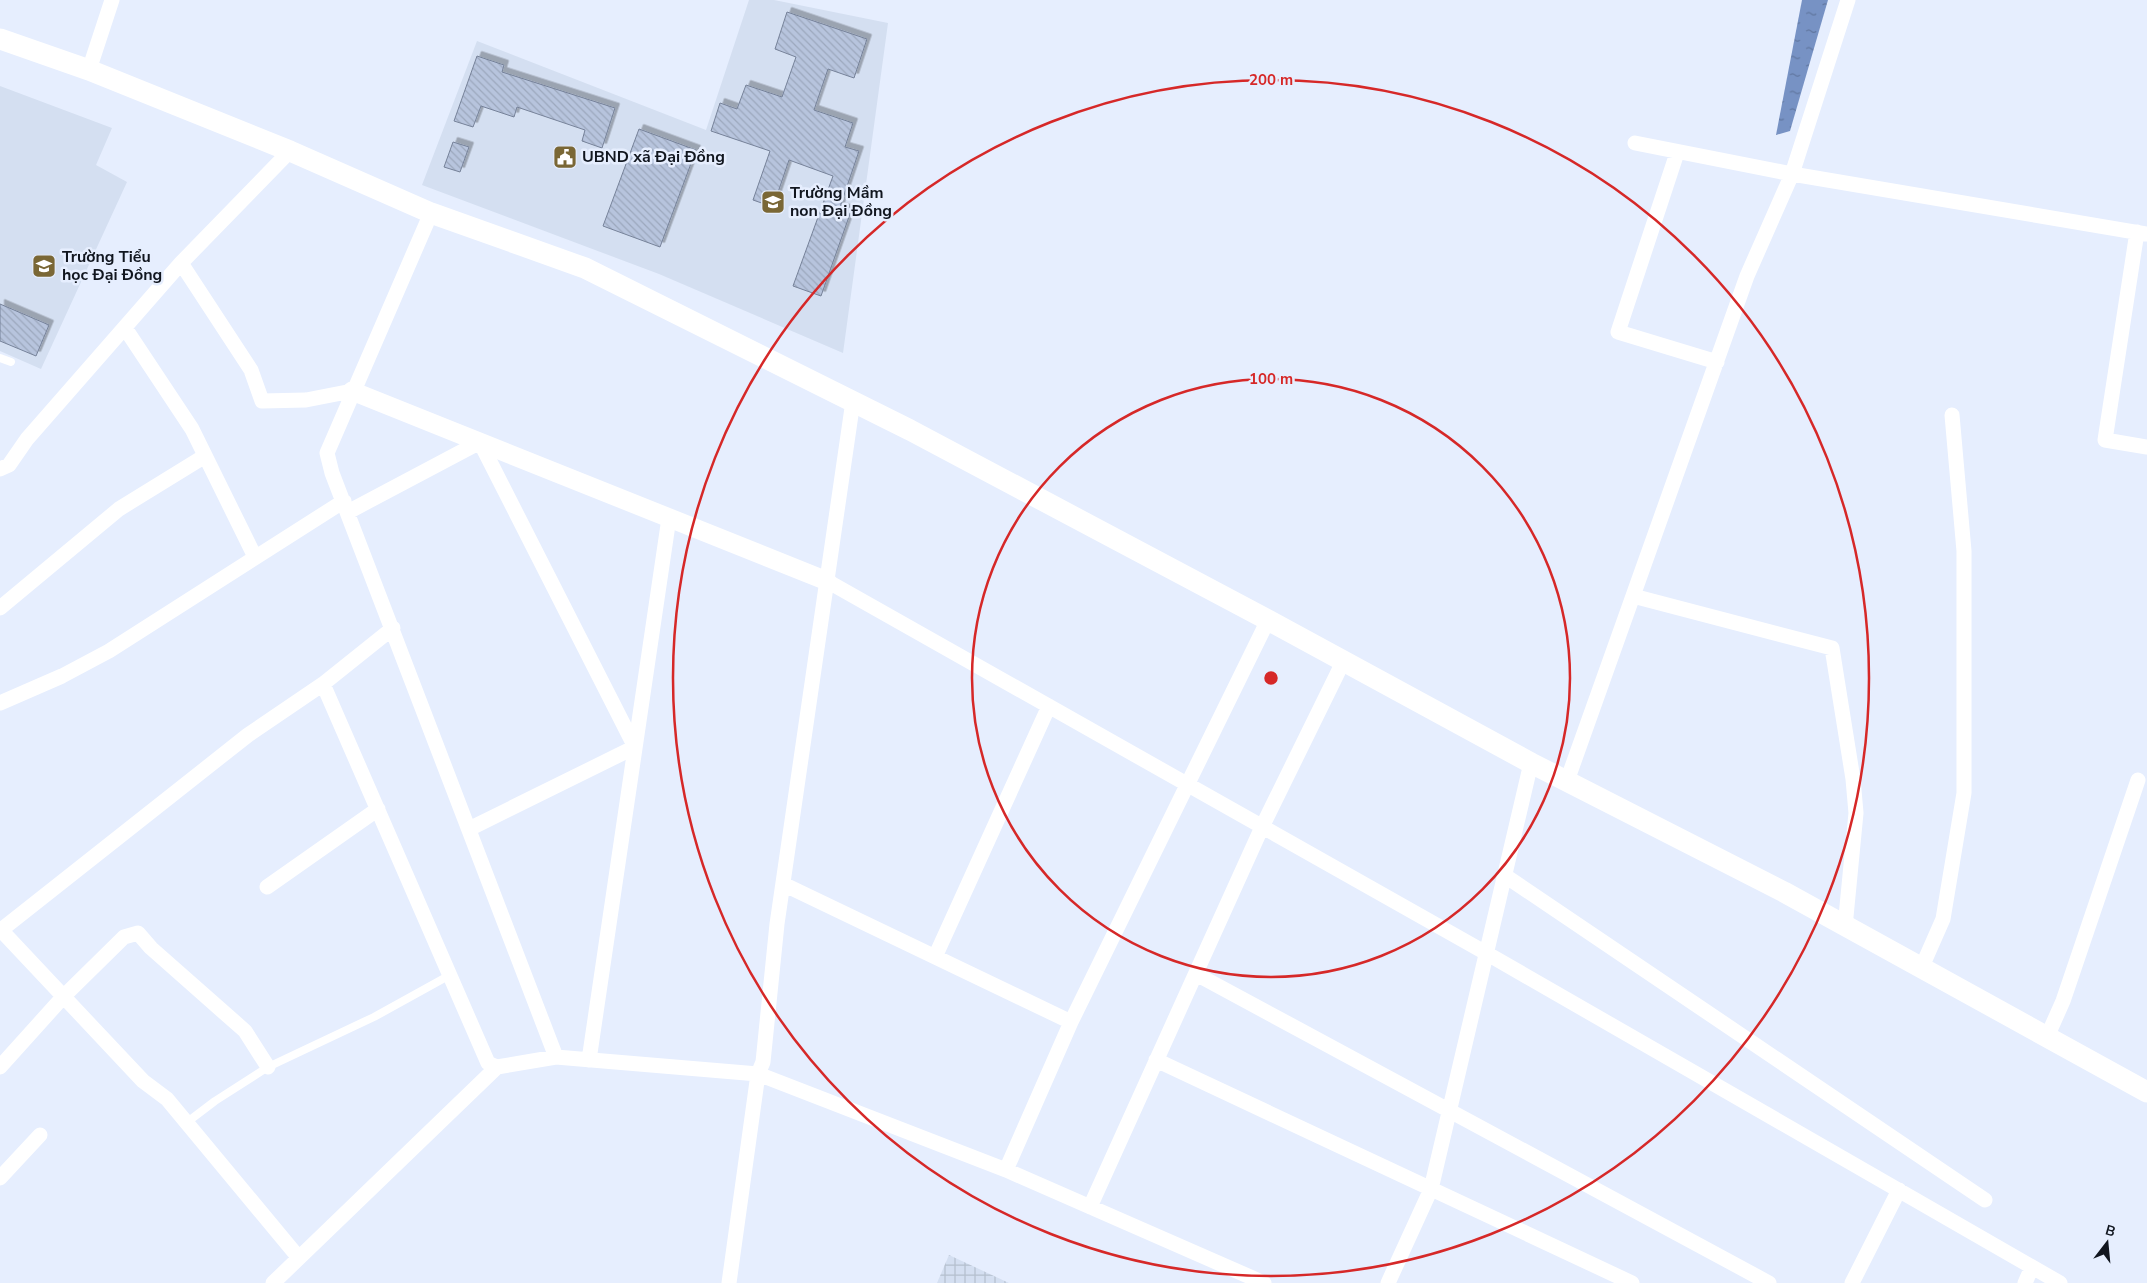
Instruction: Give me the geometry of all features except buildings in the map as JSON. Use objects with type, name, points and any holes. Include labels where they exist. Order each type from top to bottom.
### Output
[{"type":"main road","points":[[0,39],[89,70],[290,151],[430,213],[585,268],[853,401],[1268,620],[1531,763],[1846,927],[2147,1092]]},
{"type":"street","points":[[89,70],[112,0]]},
{"type":"street","points":[[1567,781],[1747,276],[1792,174],[1848,0]]},
{"type":"street","points":[[1635,143],[1792,174],[2142,233],[2105,440],[2147,447]]},
{"type":"street","points":[[0,469],[9,465],[27,439],[181,263],[290,151]]},
{"type":"street","points":[[1677,152],[1618,332],[1717,362]]},
{"type":"street","points":[[430,213],[327,453],[332,473],[556,1057]]},
{"type":"street","points":[[181,263],[251,370],[262,401],[306,400],[352,391],[827,581],[1486,953],[2060,1283]]},
{"type":"street","points":[[125,328],[192,429],[256,557]]},
{"type":"street","points":[[729,1283],[758,1074],[763,1062],[783,884],[853,401]]},
{"type":"street","points":[[1922,968],[1942,919],[1964,793],[1964,551],[1952,415]]},
{"type":"street","points":[[0,703],[62,676],[109,651],[256,557],[346,507],[480,442]]},
{"type":"street","points":[[480,442],[635,747]]},
{"type":"street","points":[[0,608],[120,509],[206,456]]},
{"type":"street","points":[[589,1060],[669,518]]},
{"type":"street","points":[[1633,596],[1832,648],[1853,779],[1856,813],[1846,927]]},
{"type":"street","points":[[1006,1170],[1071,1022],[1268,620]]},
{"type":"street","points":[[299,1258],[167,1100],[143,1082],[1,930],[248,734],[323,684],[393,628]]},
{"type":"street","points":[[1090,1207],[1262,827],[1343,662]]},
{"type":"street","points":[[323,684],[488,1063],[497,1067],[556,1057],[758,1074],[1006,1170],[1264,1283]]},
{"type":"street","points":[[936,957],[1049,706]]},
{"type":"street","points":[[469,829],[635,747]]},
{"type":"street","points":[[1388,1283],[1431,1189],[1531,763]]},
{"type":"street","points":[[2047,1037],[2070,982],[2138,780]]},
{"type":"street","points":[[267,887],[378,809]]},
{"type":"street","points":[[1504,875],[1985,1200]]},
{"type":"street","points":[[783,884],[1071,1022]]},
{"type":"street","points":[[0,1067],[63,997],[124,937],[138,932],[151,948],[245,1031],[268,1067]]},
{"type":"street","points":[[1196,974],[1769,1283]]},
{"type":"street","points":[[1156,1060],[1632,1283]]},
{"type":"street","points":[[273,1283],[497,1067]]},
{"type":"street","points":[[0,1178],[40,1135]]},
{"type":"street","points":[[1852,1283],[1899,1190]]},
{"type":"street","points":[[2025,1283],[2032,1267]]},
{"type":"lane","points":[[0,358],[11,362]]},
{"type":"lane","points":[[186,1123],[215,1101],[268,1067],[374,1017],[450,975]]},
{"type":"shaded area","points":[[749,0],[774,0],[888,23],[843,353],[659,274],[422,185],[477,41],[706,130]]},
{"type":"shaded area","name":"Trường Tiểu học Đại Đồng","points":[[0,86],[112,128],[96,165],[127,182],[41,369],[0,351]]},
{"type":"shaded area","points":[[949,1255],[1009,1283],[937,1283]]},
{"type":"water","points":[[1802,0],[1828,0],[1790,131],[1776,135]]},
{"type":"place","name":"UBND xã Đại Đồng","points":[[565,157]]},
{"type":"place","name":"Trường Mầm non Đại Đồng","points":[[773,202]]},
{"type":"place","name":"Trường Tiểu học Đại Đồng","points":[[44,266]]}]
